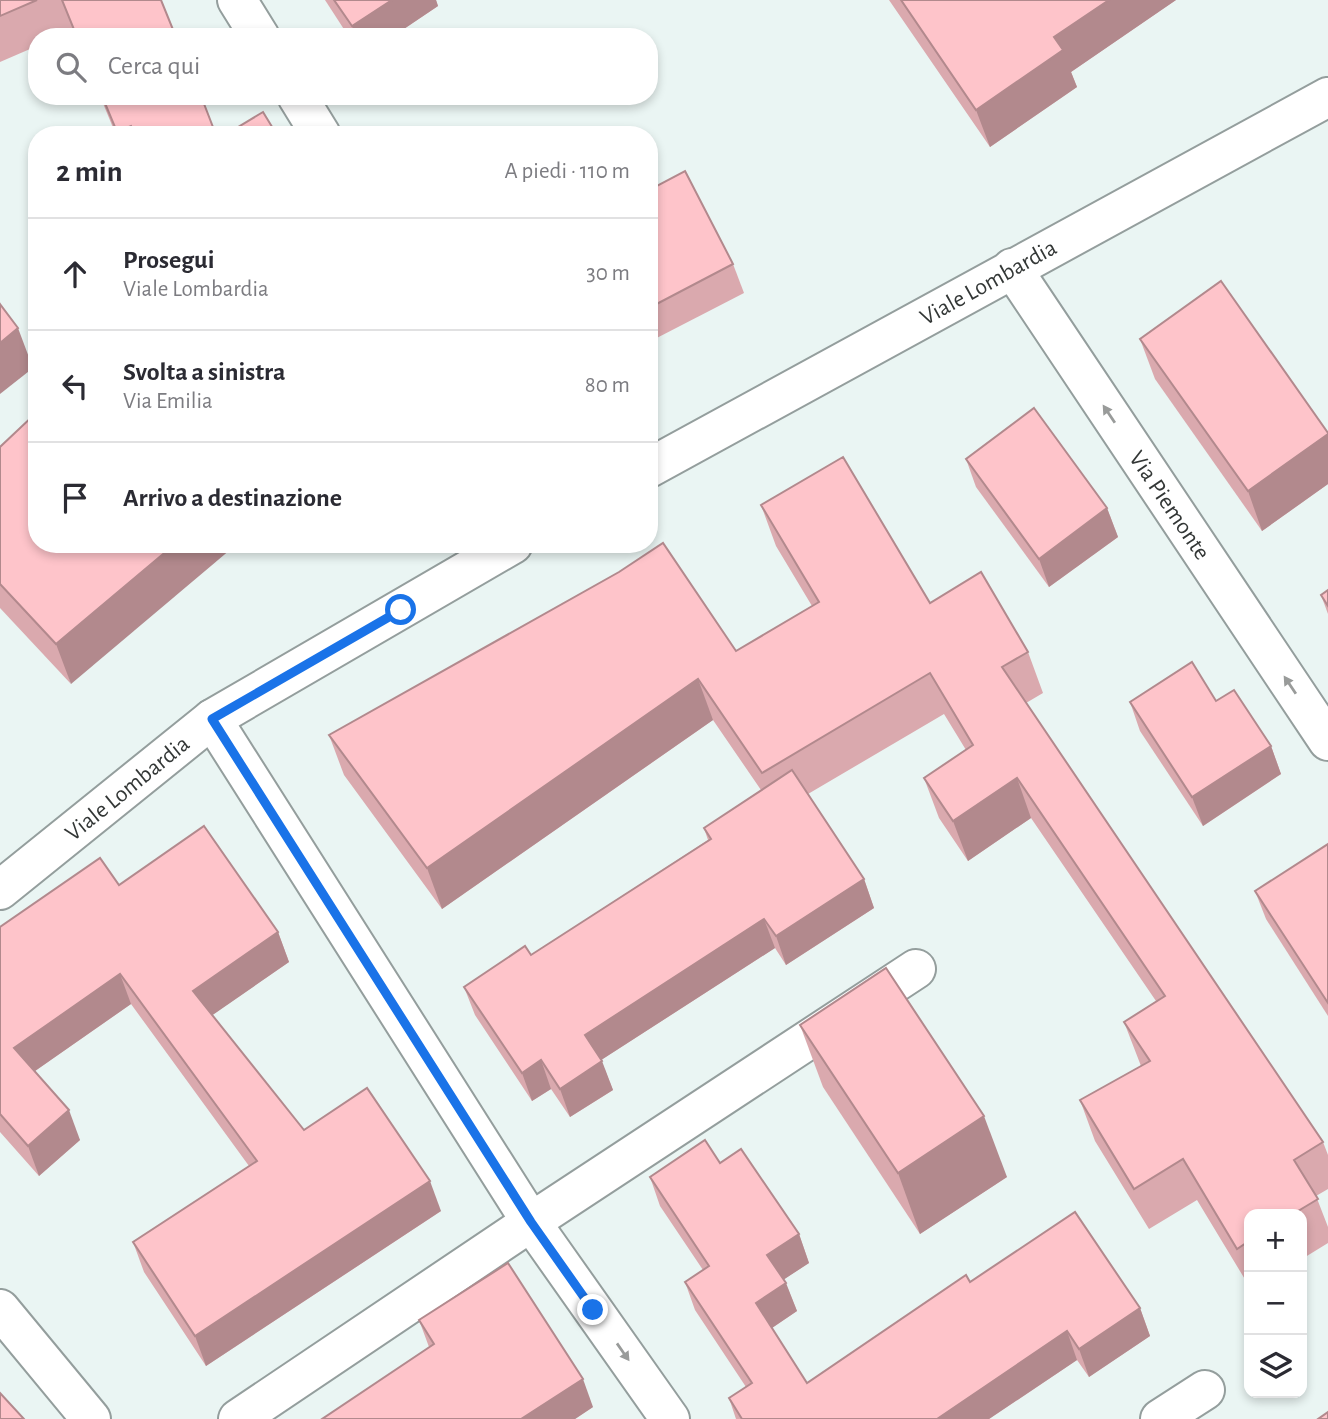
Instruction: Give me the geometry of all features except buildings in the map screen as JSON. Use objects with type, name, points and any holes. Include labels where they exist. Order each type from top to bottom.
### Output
[{"type":"street","points":[[237,0],[254,28]]},
{"type":"street","name":"Viale Lombardia","points":[[658,463],[1328,97]]},
{"type":"street","points":[[303,105],[315,126]]},
{"type":"street","name":"Via Piemonte","points":[[1012,268],[1328,741]]},
{"type":"street","name":"Viale Lombardia","points":[[0,890],[212,719],[498,553]]},
{"type":"street","points":[[212,719],[531,1222],[670,1419]]},
{"type":"street","points":[[238,1419],[531,1222],[916,969]]},
{"type":"street","points":[[0,1309],[91,1419]]},
{"type":"street","points":[[1160,1419],[1205,1390]]},
{"type":"route","points":[[401,610],[212,719],[531,1222],[593,1310]]}]
